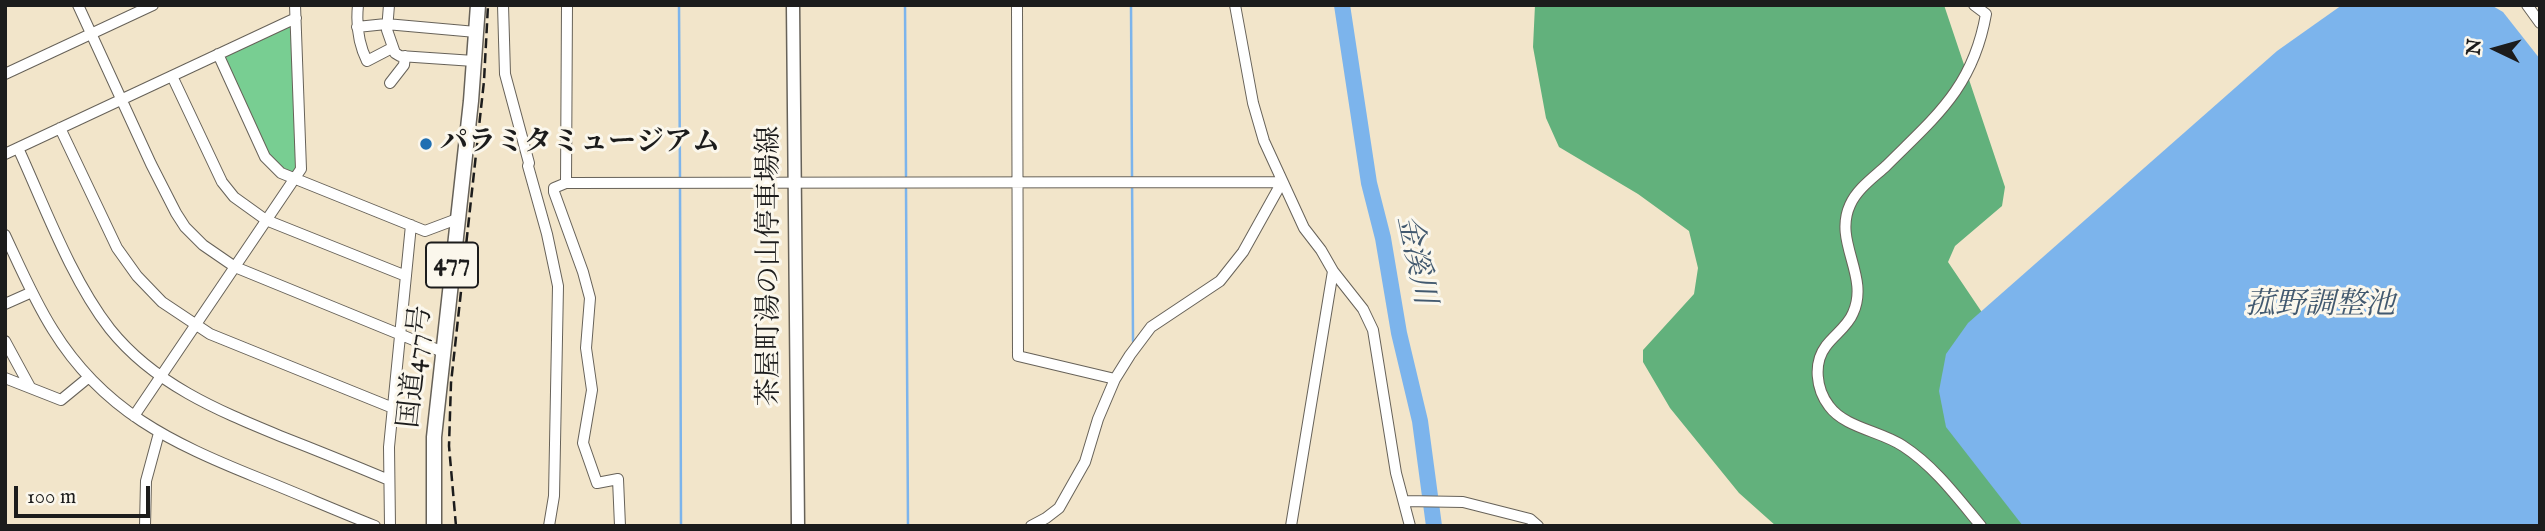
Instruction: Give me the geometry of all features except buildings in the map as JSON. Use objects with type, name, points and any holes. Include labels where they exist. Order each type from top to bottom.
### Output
[{"type":"highway","name":"国道477号","points":[[434,526],[433,437],[478,5]]},
{"type":"main road","name":"茶屋町湯の山停車場線","points":[[793,5],[798,526]]},
{"type":"street","points":[[78,5],[168,199],[185,227],[203,245],[235,267],[443,352]]},
{"type":"street","points":[[5,74],[153,5]]},
{"type":"street","points":[[134,416],[301,169],[295,5]]},
{"type":"street","points":[[358,5],[357,27],[361,50],[367,61],[392,48]]},
{"type":"street","points":[[388,5],[386,24],[392,48],[396,53],[474,61]]},
{"type":"street","points":[[503,5],[505,74],[558,286],[556,415],[550,524]]},
{"type":"street","points":[[566,183],[567,5]]},
{"type":"street","points":[[1017,5],[1018,356],[1115,379]]},
{"type":"street","points":[[1236,5],[1255,111],[1264,141],[1304,228],[1363,309],[1373,330],[1396,473],[1406,501],[1410,526]]},
{"type":"street","points":[[1974,5],[1986,14],[1974,57],[1958,88],[1932,122],[1860,190],[1849,206],[1844,227],[1845,237],[1859,283],[1858,293],[1853,315],[1824,348],[1817,369],[1822,393],[1836,413],[1846,420],[1890,438],[1926,463],[1981,526]]},
{"type":"street","points":[[2527,5],[2540,23]]},
{"type":"street","points":[[5,154],[296,18]]},
{"type":"street","points":[[357,27],[386,24],[476,32]]},
{"type":"street","points":[[218,54],[265,157],[281,173],[425,231],[457,219]]},
{"type":"street","points":[[390,82],[404,65],[405,56]]},
{"type":"street","points":[[172,76],[222,182],[234,197],[266,220],[406,276]]},
{"type":"street","points":[[60,128],[117,248],[162,302],[195,325],[244,349],[393,408]]},
{"type":"street","points":[[18,148],[83,289],[121,342],[161,377],[215,409],[389,480]]},
{"type":"street","points":[[620,526],[618,478],[597,482],[583,443],[592,390],[586,348],[590,298],[554,192],[556,186],[566,183],[1282,182]]},
{"type":"street","points":[[1031,526],[1059,508],[1085,462],[1098,419],[1115,379],[1151,327],[1220,281],[1243,252],[1282,182]]},
{"type":"street","points":[[390,526],[389,480],[393,408],[411,225]]},
{"type":"street","points":[[5,234],[52,330],[89,377],[134,416],[159,433],[201,455],[375,526]]},
{"type":"street","points":[[1291,526],[1333,271]]},
{"type":"street","points":[[5,304],[32,292]]},
{"type":"street","points":[[5,341],[30,387]]},
{"type":"street","points":[[5,378],[61,400],[89,377]]},
{"type":"street","points":[[145,526],[146,481],[159,433]]},
{"type":"street","points":[[1406,501],[1462,502],[1530,519],[1538,526]]},
{"type":"green space","points":[[1535,5],[1944,5],[2005,187],[2002,206],[1955,246],[1948,262],[2126,526],[1776,526],[1739,493],[1670,408],[1643,362],[1643,350],[1694,294],[1698,268],[1689,231],[1638,194],[1559,147],[1546,118],[1533,47]]},
{"type":"green space","points":[[288,26],[292,28],[297,167],[293,172],[276,162],[264,147],[224,59],[226,55]]},
{"type":"water","name":"菰野調整池","points":[[2342,5],[2491,5],[2503,12],[2540,59],[2540,526],[2023,526],[1946,427],[1939,391],[1946,354],[1968,323],[2277,51]]},
{"type":"waterway","points":[[679,5],[680,179]]},
{"type":"waterway","points":[[905,5],[906,176]]},
{"type":"waterway","points":[[1131,5],[1133,341]]},
{"type":"waterway","name":"金溪川","points":[[1342,5],[1369,183],[1383,238],[1399,333],[1420,421],[1434,526]]},
{"type":"waterway","points":[[680,186],[681,526]]},
{"type":"waterway","points":[[906,189],[908,526]]},
{"type":"railway","points":[[456,526],[449,446],[451,383],[484,81],[488,5]]},
{"type":"place","name":"パラミタミュージアム","points":[[426,144]]}]
